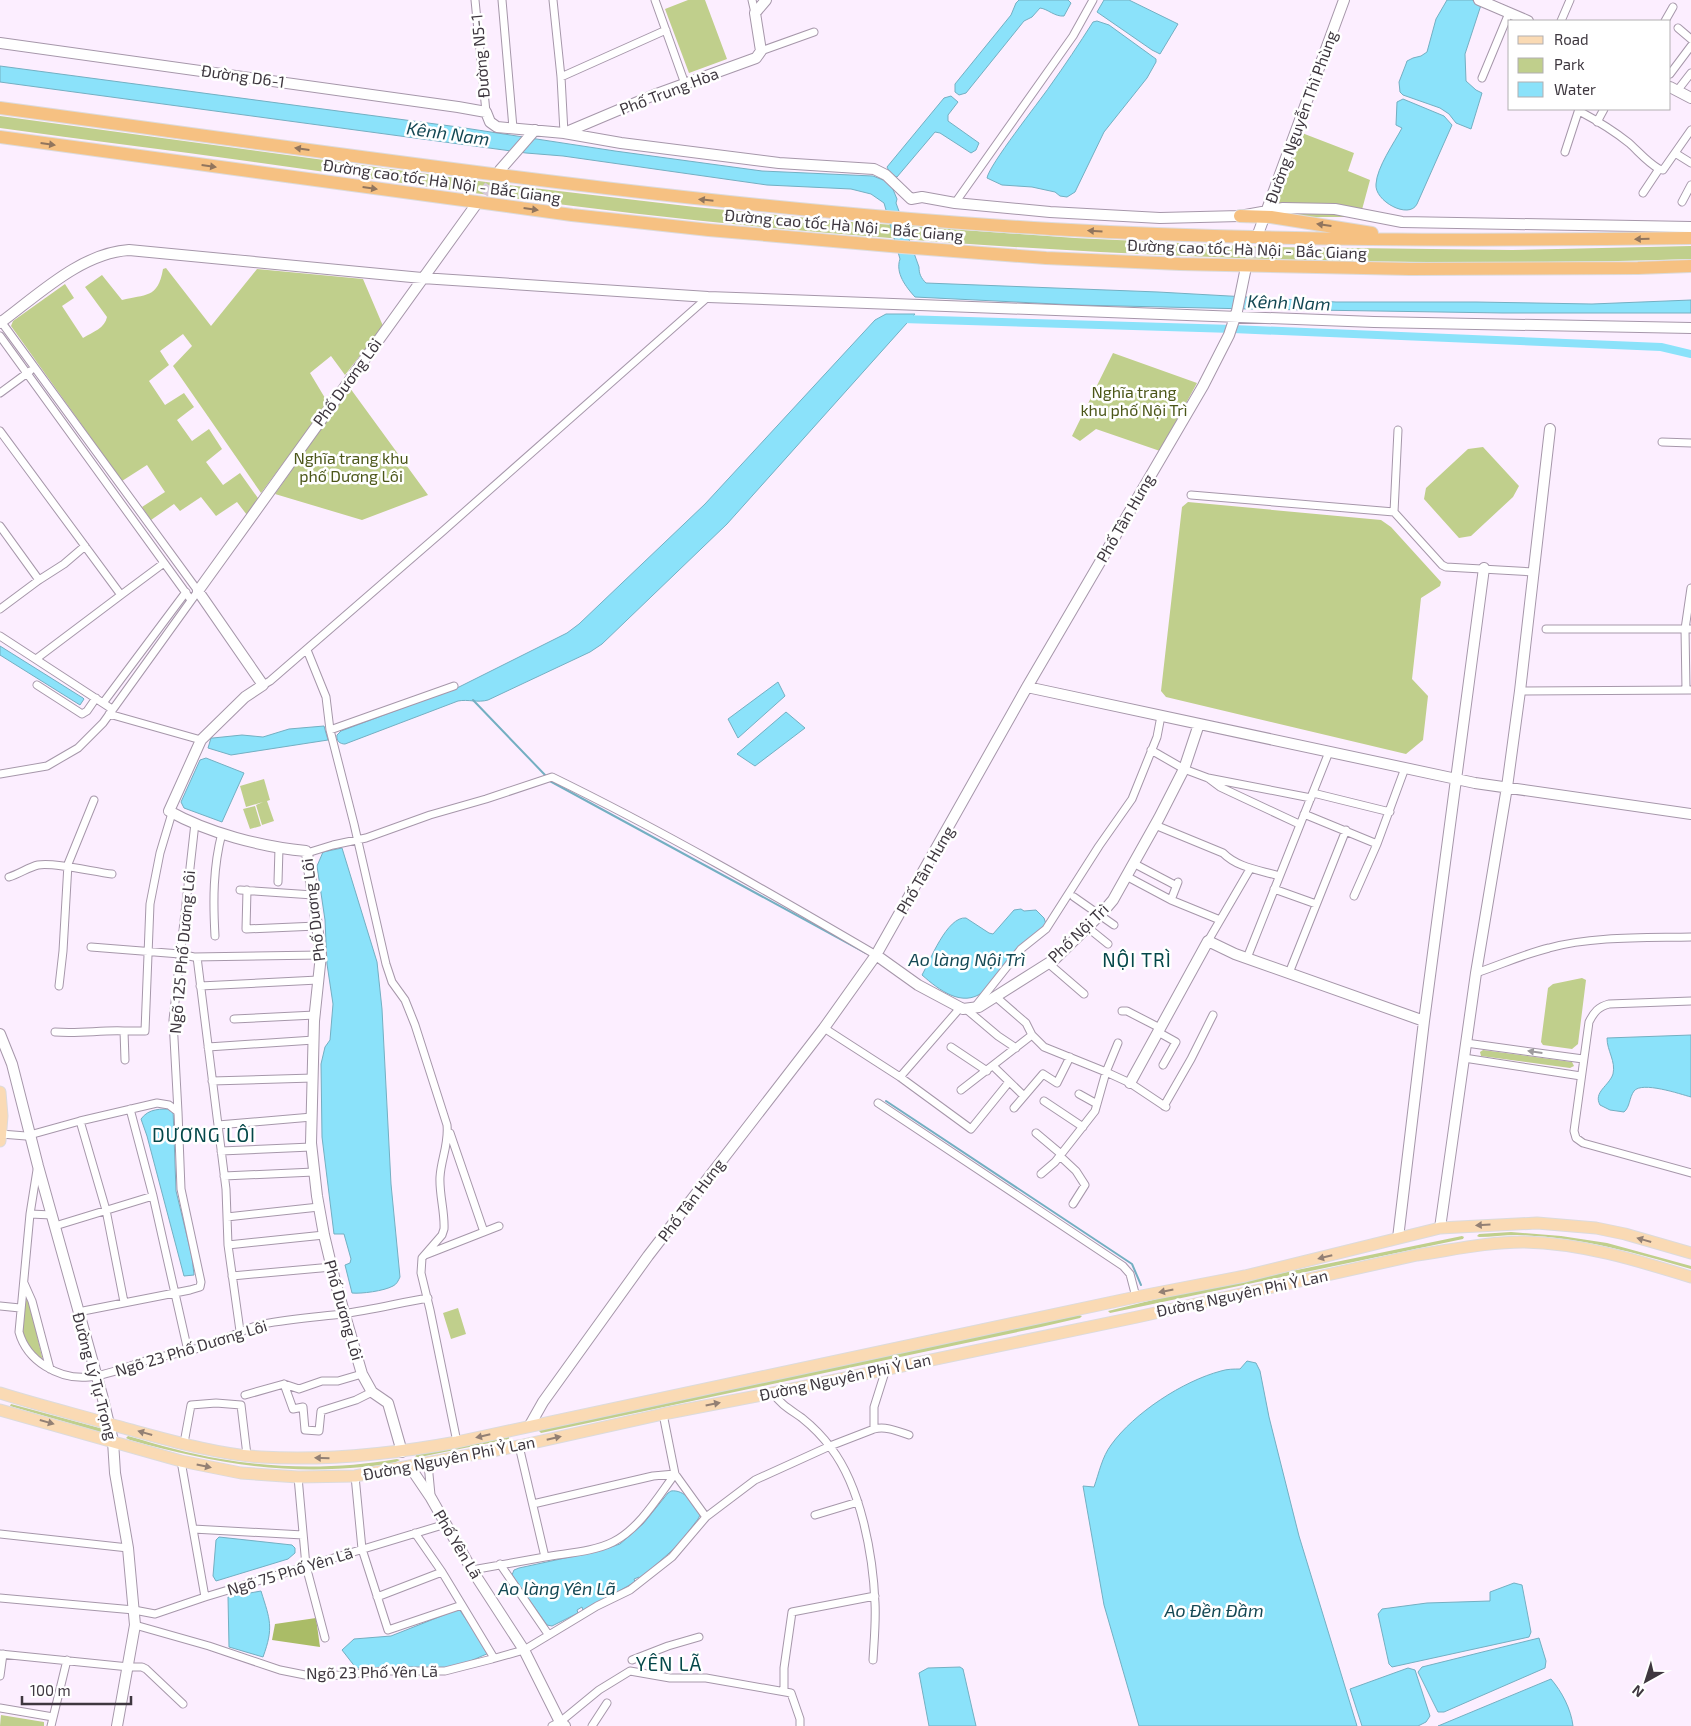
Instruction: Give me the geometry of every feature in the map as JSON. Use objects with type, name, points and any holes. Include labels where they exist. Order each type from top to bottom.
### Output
[{"type":"highway","name":"Đường cao tốc Hà Nội - Bắc Giang","points":[[0,108],[575,186],[712,201],[905,218],[1181,235],[1409,240],[1691,238]]},
{"type":"highway","name":"Đường cao tốc Hà Nội - Bắc Giang","points":[[0,138],[572,215],[709,230],[912,248],[1046,258],[1199,265],[1410,269],[1691,266]]},
{"type":"highway","points":[[1240,216],[1266,214],[1370,233],[1512,239]]},
{"type":"main road","points":[[0,1092],[2,1116],[0,1137]]},
{"type":"main road","name":"Đường Nguyên Phi Ỷ Lan","points":[[0,1394],[184,1443],[267,1457],[334,1458],[402,1452],[457,1442],[1136,1297],[1246,1276],[1440,1228],[1537,1224],[1596,1228],[1625,1234],[1691,1253]]},
{"type":"main road","name":"Đường Nguyên Phi Ỷ Lan","points":[[0,1410],[181,1461],[241,1473],[298,1477],[354,1476],[519,1446],[664,1414],[1096,1325],[1417,1255],[1492,1244],[1532,1243],[1617,1255],[1691,1277]]},
{"type":"main road","points":[[1092,1307],[1096,1325]]},
{"type":"main road","points":[[519,1446],[530,1425]]},
{"type":"main road","points":[[402,1452],[410,1467]]},
{"type":"street","name":"Đường N5-1","points":[[475,0],[486,112]]},
{"type":"street","points":[[502,0],[513,128]]},
{"type":"street","points":[[553,0],[561,77],[564,133],[620,143],[780,163],[874,169],[886,175],[909,198],[922,197],[955,203],[1050,212],[1160,218],[1240,216]]},
{"type":"street","points":[[655,0],[685,84]]},
{"type":"street","points":[[752,0],[761,51],[814,32]]},
{"type":"street","points":[[755,13],[766,0]]},
{"type":"street","points":[[955,203],[1073,36],[1093,0]]},
{"type":"street","name":"Đường Nguyễn Thì Phùng","points":[[1258,234],[1344,0]]},
{"type":"street","points":[[1479,0],[1526,20]]},
{"type":"street","points":[[1561,20],[1570,0]]},
{"type":"street","points":[[1666,20],[1673,7]]},
{"type":"street","points":[[1482,78],[1509,13]]},
{"type":"street","points":[[1678,28],[1691,39]]},
{"type":"street","points":[[561,77],[666,30]]},
{"type":"street","name":"Đường D6-1","points":[[0,43],[486,112]]},
{"type":"street","points":[[1671,73],[1691,46]]},
{"type":"street","name":"Phố Trung Hòa","points":[[486,112],[493,125],[564,133],[654,95],[756,58],[761,51]]},
{"type":"street","points":[[1691,73],[1673,89],[1691,98]]},
{"type":"street","points":[[1565,152],[1579,110],[1629,144],[1659,170]]},
{"type":"street","points":[[1597,122],[1603,110]]},
{"type":"street","points":[[503,166],[535,130]]},
{"type":"street","points":[[1642,193],[1659,170],[1663,170],[1691,130]]},
{"type":"street","points":[[1675,153],[1691,163]]},
{"type":"street","points":[[1682,202],[1691,185]]},
{"type":"street","name":"Phố Dương Lôi","points":[[198,590],[475,206]]},
{"type":"street","points":[[1266,214],[1283,208],[1335,209],[1402,222],[1691,227]]},
{"type":"street","points":[[263,685],[198,590],[0,322],[78,266],[96,257],[122,250],[150,251],[422,278],[708,297],[1374,322],[1691,328]]},
{"type":"street","name":"Phố Tân Hưng","points":[[530,1425],[544,1402],[648,1256],[824,1028],[876,955],[1028,687],[1203,386],[1230,335],[1246,272]]},
{"type":"street","points":[[55,1032],[72,1034],[109,1030],[145,1031],[150,904],[160,852],[172,813],[169,811],[201,740],[245,697],[270,680],[306,650],[708,297]]},
{"type":"street","points":[[0,336],[191,600]]},
{"type":"street","points":[[0,393],[34,368]]},
{"type":"street","points":[[1440,1228],[1476,973],[1507,787],[1550,429]]},
{"type":"street","points":[[1394,512],[1398,430]]},
{"type":"street","points":[[0,431],[121,595]]},
{"type":"street","points":[[1662,442],[1691,443]]},
{"type":"street","points":[[1191,494],[1394,512],[1442,565],[1446,567],[1534,572]]},
{"type":"street","points":[[0,526],[39,580]]},
{"type":"street","points":[[0,609],[64,564],[85,546]]},
{"type":"street","points":[[36,659],[164,563]]},
{"type":"street","points":[[1398,1238],[1424,1021],[1484,568]]},
{"type":"street","points":[[1520,691],[1688,690],[1688,629],[1691,588]]},
{"type":"street","points":[[0,774],[47,766],[78,748],[103,723],[198,590]]},
{"type":"street","points":[[103,703],[186,592]]},
{"type":"street","points":[[1546,629],[1688,629]]},
{"type":"street","points":[[0,636],[96,698],[111,712],[201,740]]},
{"type":"street","points":[[306,650],[326,697],[330,730],[386,964],[392,982],[405,1000],[415,1025],[484,1232]]},
{"type":"street","points":[[37,686],[82,714],[87,711],[96,698]]},
{"type":"street","points":[[330,730],[454,686]]},
{"type":"street","points":[[1028,687],[1457,779],[1691,814]]},
{"type":"street","points":[[900,1077],[1021,949],[1046,929],[1099,846],[1132,799],[1157,737],[1161,716]]},
{"type":"street","name":"Phố Nội Trì","points":[[967,1008],[996,997],[1055,959],[1100,915],[1112,900],[1155,826],[1184,769],[1199,724]]},
{"type":"street","points":[[1152,750],[1184,769],[1208,778],[1312,795],[1390,812]]},
{"type":"street","points":[[1247,958],[1329,752]]},
{"type":"street","points":[[1354,896],[1378,844],[1405,768]]},
{"type":"street","points":[[307,853],[357,840],[430,814],[552,778],[604,802],[876,955],[918,985],[967,1008],[998,1036],[1016,1048]]},
{"type":"street","points":[[1208,778],[1220,787],[1299,824]]},
{"type":"street","points":[[59,986],[68,868],[94,800]]},
{"type":"street","name":"Phố Dương Lôi","points":[[172,813],[222,832],[279,848],[306,850],[321,954],[315,1015],[312,1116],[312,1147],[319,1207],[332,1267],[362,1374],[372,1392],[388,1403],[402,1452]]},
{"type":"street","points":[[1304,814],[1378,844]]},
{"type":"street","name":"Ngõ 125 Phố Dương Lôi","points":[[175,1292],[200,1286],[201,1282],[182,1189],[173,1020],[195,823]]},
{"type":"street","points":[[1155,826],[1223,853],[1228,858],[1250,869],[1279,876]]},
{"type":"street","points":[[1289,973],[1346,830]]},
{"type":"street","points":[[215,936],[214,875],[222,832]]},
{"type":"street","points":[[278,882],[279,848]]},
{"type":"street","points":[[1134,863],[1175,883],[1170,900]]},
{"type":"street","points":[[9,877],[21,874],[37,865],[112,874]]},
{"type":"street","points":[[1130,1083],[1250,869]]},
{"type":"street","points":[[1126,876],[1170,900],[1220,920]]},
{"type":"street","points":[[1274,889],[1316,904]]},
{"type":"street","points":[[313,895],[243,890],[246,929],[317,926]]},
{"type":"street","points":[[1074,897],[1114,925]]},
{"type":"street","points":[[1087,927],[1108,944]]},
{"type":"street","points":[[1476,973],[1549,948],[1569,944],[1624,939],[1691,937]]},
{"type":"street","points":[[1208,942],[1247,958],[1424,1021]]},
{"type":"street","points":[[91,947],[197,957],[321,954]]},
{"type":"street","points":[[197,957],[224,1176],[228,1245],[240,1331]]},
{"type":"street","points":[[1048,963],[1084,994]]},
{"type":"street","points":[[200,986],[318,980]]},
{"type":"street","points":[[996,997],[1026,1023],[1032,1035],[1044,1048],[1130,1083],[1165,1107],[1213,1015]]},
{"type":"street","points":[[1691,1002],[1609,1004],[1600,1007],[1593,1013],[1589,1022],[1583,1059],[1574,1131],[1576,1138],[1580,1141],[1691,1173]]},
{"type":"street","points":[[1122,1011],[1127,1011],[1176,1042],[1163,1065]]},
{"type":"street","points":[[234,1019],[315,1015]]},
{"type":"street","points":[[824,1028],[900,1077],[971,1129],[1009,1082]]},
{"type":"street","points":[[124,1031],[124,1060]]},
{"type":"street","name":"Đường Lý Tự Trọng","points":[[0,1034],[8,1052],[97,1376],[113,1442],[115,1473],[128,1548],[135,1625],[117,1726]]},
{"type":"street","points":[[961,1090],[1032,1035]]},
{"type":"street","points":[[208,1047],[314,1040]]},
{"type":"street","points":[[1041,1174],[1061,1155],[1095,1111],[1106,1072],[1118,1043]]},
{"type":"street","points":[[1466,1043],[1583,1059]]},
{"type":"street","points":[[952,1047],[987,1070]]},
{"type":"street","points":[[1014,1108],[1043,1074],[1057,1083],[1070,1057]]},
{"type":"street","points":[[1464,1058],[1581,1076]]},
{"type":"street","points":[[993,1066],[1024,1096]]},
{"type":"street","points":[[212,1081],[313,1078]]},
{"type":"street","points":[[1079,1094],[1098,1104]]},
{"type":"street","points":[[1044,1102],[1083,1127]]},
{"type":"street","points":[[0,1137],[30,1136],[80,1121],[165,1103],[174,1107],[178,1112]]},
{"type":"street","points":[[878,1103],[1123,1266],[1130,1274],[1136,1297]]},
{"type":"street","points":[[130,1109],[153,1196],[188,1351]]},
{"type":"street","points":[[218,1125],[312,1116]]},
{"type":"street","points":[[80,1121],[106,1210],[124,1302]]},
{"type":"street","points":[[447,1125],[448,1138],[440,1176],[444,1229],[442,1235],[424,1255],[421,1263],[421,1273],[428,1298],[457,1442]]},
{"type":"street","points":[[1036,1133],[1061,1155],[1076,1171],[1085,1185],[1073,1204]]},
{"type":"street","points":[[221,1151],[312,1147]]},
{"type":"street","points":[[38,1166],[30,1214],[18,1328],[22,1341],[34,1358],[50,1368]]},
{"type":"street","points":[[224,1176],[314,1172]]},
{"type":"street","points":[[30,1214],[53,1220],[106,1210],[153,1196]]},
{"type":"street","points":[[227,1217],[319,1207]]},
{"type":"street","points":[[424,1255],[499,1226]]},
{"type":"street","points":[[228,1245],[324,1235]]},
{"type":"street","points":[[232,1276],[332,1267]]},
{"type":"street","points":[[23,1281],[32,1301],[50,1368]]},
{"type":"street","points":[[78,1312],[175,1292]]},
{"type":"street","name":"Ngõ 23 Phố Dương Lôi","points":[[50,1368],[80,1377],[97,1376],[188,1351],[263,1324],[345,1313],[428,1298]]},
{"type":"street","points":[[0,1306],[20,1308]]},
{"type":"street","points":[[886,1369],[874,1407],[874,1429],[894,1430],[909,1435]]},
{"type":"street","points":[[245,1395],[284,1384],[300,1390],[322,1380],[338,1381],[362,1374]]},
{"type":"street","points":[[284,1384],[292,1409],[303,1407],[305,1430],[320,1431],[321,1411],[356,1400],[372,1392]]},
{"type":"street","points":[[773,1393],[781,1404],[802,1418],[830,1446],[842,1464],[858,1502],[871,1561],[875,1596],[873,1660]]},
{"type":"street","points":[[184,1443],[191,1405],[216,1403],[241,1405],[247,1455]]},
{"type":"street","points":[[664,1414],[675,1474],[706,1517]]},
{"type":"street","name":"Ngõ 23 Phố Yên Lã","points":[[135,1625],[305,1676],[329,1676],[383,1671],[444,1671],[494,1658],[524,1650],[597,1606],[621,1596],[651,1575],[672,1557],[706,1517],[755,1480],[830,1446],[874,1429]]},
{"type":"street","points":[[519,1446],[545,1557]]},
{"type":"street","points":[[181,1461],[205,1597]]},
{"type":"street","points":[[428,1464],[431,1498]]},
{"type":"street","name":"Phố Yên Lã","points":[[410,1467],[431,1498],[472,1570],[524,1650],[559,1725]]},
{"type":"street","points":[[533,1504],[653,1476],[675,1474]]},
{"type":"street","points":[[472,1570],[589,1549],[613,1542],[640,1519],[675,1474]]},
{"type":"street","points":[[354,1476],[362,1550],[388,1630],[462,1605]]},
{"type":"street","points":[[298,1477],[306,1566],[325,1638]]},
{"type":"street","points":[[815,1515],[858,1502]]},
{"type":"street","name":"Ngõ 75 Phố Yên Lã","points":[[0,1598],[134,1610],[154,1614],[446,1524]]},
{"type":"street","points":[[193,1529],[303,1535]]},
{"type":"street","points":[[0,1534],[128,1548]]},
{"type":"street","points":[[415,1534],[442,1572],[494,1658]]},
{"type":"street","points":[[500,1564],[548,1634]]},
{"type":"street","points":[[377,1597],[442,1572]]},
{"type":"street","points":[[800,1726],[800,1718],[788,1692],[784,1668],[792,1612],[875,1596]]},
{"type":"street","points":[[632,1660],[668,1646],[699,1637]]},
{"type":"street","points":[[0,1676],[1,1654],[142,1667],[183,1704]]},
{"type":"street","points":[[51,1726],[67,1660]]},
{"type":"street","points":[[559,1725],[599,1690],[630,1672],[670,1678],[706,1678],[788,1692]]},
{"type":"street","points":[[592,1726],[607,1703]]},
{"type":"street","points":[[0,1708],[53,1717]]},
{"type":"green space","points":[[688,0],[705,0],[727,59],[689,73],[665,9]]},
{"type":"green space","points":[[0,116],[516,186],[695,207],[839,221],[1075,238],[1264,247],[1512,250],[1691,246],[1691,259],[1459,262],[1226,258],[994,246],[878,237],[698,221],[571,206],[0,128]]},
{"type":"green space","points":[[1302,133],[1354,153],[1348,171],[1370,180],[1360,217],[1271,217]]},
{"type":"green space","points":[[166,268],[211,326],[257,269],[363,279],[383,326],[345,375],[331,356],[310,373],[328,403],[261,493],[173,366],[192,346],[183,334],[160,351],[169,365],[149,381],[165,405],[184,393],[194,407],[177,420],[192,441],[209,429],[222,449],[206,462],[223,485],[240,473],[260,501],[247,515],[237,502],[216,516],[201,497],[180,511],[174,504],[151,520],[142,507],[165,492],[147,465],[122,481],[11,326],[13,321],[65,284],[74,298],[62,306],[83,338],[101,327],[107,317],[85,287],[102,275],[122,300],[149,294],[158,286],[163,269]]},
{"type":"green space","name":"Nghĩa trang khu phố Nội Trì","points":[[1113,353],[1197,383],[1160,451],[1096,429],[1080,441],[1072,436]]},
{"type":"green space","name":"Nghĩa trang khu phố Dương Lôi","points":[[350,388],[428,495],[362,520],[275,494]]},
{"type":"green space","points":[[1483,447],[1519,486],[1513,497],[1471,536],[1459,538],[1424,499],[1426,488],[1468,449]]},
{"type":"green space","points":[[1188,502],[1381,520],[1391,527],[1441,582],[1440,586],[1421,598],[1412,679],[1428,696],[1423,740],[1406,754],[1166,697],[1161,691],[1182,507]]},
{"type":"green space","points":[[264,779],[270,800],[267,801],[274,821],[262,825],[256,805],[263,802],[246,807],[240,786]]},
{"type":"green space","points":[[255,806],[261,826],[250,829],[243,809]]},
{"type":"green space","points":[[1582,978],[1586,980],[1578,1044],[1572,1049],[1543,1045],[1541,1042],[1548,988],[1553,984]]},
{"type":"green space","points":[[1483,1050],[1572,1062],[1574,1066],[1570,1068],[1481,1056],[1480,1052]]},
{"type":"green space","points":[[1511,1232],[1561,1236],[1607,1243],[1691,1266],[1691,1269],[1627,1251],[1584,1242],[1540,1236],[1477,1236],[1479,1234]]},
{"type":"green space","points":[[1464,1237],[1463,1239],[1110,1313],[1108,1311],[1161,1298]]},
{"type":"green space","points":[[26,1300],[29,1301],[43,1361],[29,1349],[23,1336],[22,1321]]},
{"type":"green space","points":[[458,1308],[466,1334],[451,1339],[443,1313]]},
{"type":"green space","points":[[1079,1315],[1082,1316],[1080,1318],[1041,1327],[541,1433],[539,1431],[545,1428]]},
{"type":"green space","points":[[11,1404],[107,1430],[107,1434],[10,1406]]},
{"type":"green space","points":[[128,1436],[198,1455],[265,1465],[309,1467],[400,1460],[382,1465],[332,1469],[273,1468],[188,1455],[130,1440],[126,1438]]},
{"type":"green space","points":[[507,1437],[509,1439],[415,1458],[416,1455]]},
{"type":"green space","points":[[316,1618],[320,1647],[272,1640],[275,1624]]},
{"type":"green space","points":[[1,1715],[44,1722],[44,1726],[0,1726]]},
{"type":"water","points":[[1019,0],[1068,0],[1071,3],[1064,16],[1040,8],[1032,17],[1024,21],[966,93],[959,95],[955,92],[955,84],[1011,15]]},
{"type":"water","points":[[1104,0],[1129,0],[1178,24],[1160,54],[1097,12]]},
{"type":"water","points":[[1447,0],[1472,0],[1481,5],[1465,54],[1466,81],[1482,93],[1471,129],[1456,123],[1449,114],[1440,108],[1403,95],[1400,92],[1399,82],[1407,61],[1427,52],[1436,19]]},
{"type":"water","points":[[1097,21],[1109,25],[1156,59],[1156,62],[1147,78],[1104,132],[1075,192],[1067,197],[1060,196],[1055,192],[1032,187],[1002,185],[987,178],[1005,147],[1056,78],[1093,22]]},
{"type":"water","name":"Kênh Nam","points":[[0,66],[458,127],[762,171],[873,176],[883,180],[889,171],[887,167],[944,98],[951,96],[958,102],[948,115],[948,121],[979,143],[976,150],[971,153],[940,133],[935,132],[897,177],[894,176],[892,187],[920,274],[926,283],[1158,292],[1336,302],[1592,304],[1691,300],[1691,313],[1503,313],[1250,309],[1076,305],[915,297],[900,275],[900,259],[884,203],[871,194],[851,189],[767,185],[563,156],[526,153],[0,82]]},
{"type":"water","points":[[1403,99],[1444,116],[1452,125],[1417,204],[1407,210],[1393,206],[1380,197],[1376,184],[1379,170],[1402,128],[1396,125],[1397,102]]},
{"type":"water","points":[[886,314],[915,314],[727,524],[602,644],[590,652],[488,700],[458,701],[345,744],[339,742],[337,735],[341,731],[459,687],[567,633],[579,624],[705,504],[875,320]]},
{"type":"water","points":[[0,646],[83,698],[80,705],[0,655]]},
{"type":"water","points":[[778,682],[785,696],[738,738],[728,719]]},
{"type":"water","points":[[786,712],[805,728],[755,766],[737,754]]},
{"type":"water","points":[[324,726],[328,740],[231,755],[208,748],[211,738],[242,735],[263,737],[289,729]]},
{"type":"water","points":[[206,758],[244,773],[222,822],[184,808],[181,802],[200,760]]},
{"type":"water","points":[[342,848],[377,962],[382,1009],[391,1184],[400,1277],[396,1284],[389,1288],[361,1293],[352,1293],[345,1265],[350,1263],[351,1259],[344,1234],[334,1234],[322,1137],[321,1064],[325,1047],[330,1040],[333,1004],[327,964],[325,920],[317,866],[323,852]]},
{"type":"water","name":"Ao làng Nội Trì","points":[[1021,909],[1024,911],[1036,910],[1044,918],[1046,924],[1017,949],[983,992],[967,998],[959,998],[943,991],[922,975],[940,940],[952,924],[959,919],[966,918],[993,934],[1014,910]]},
{"type":"water","points":[[1691,1035],[1691,1097],[1645,1087],[1634,1091],[1624,1112],[1610,1110],[1600,1105],[1598,1100],[1600,1093],[1611,1078],[1614,1069],[1607,1038]]},
{"type":"water","points":[[173,1109],[176,1191],[192,1257],[194,1275],[184,1276],[141,1119],[151,1111]]},
{"type":"water","name":"Ao Đền Đầm","points":[[1247,1361],[1256,1363],[1260,1371],[1269,1417],[1299,1536],[1357,1726],[1139,1726],[1104,1605],[1083,1486],[1094,1487],[1103,1460],[1111,1445],[1146,1410],[1191,1382],[1223,1370],[1240,1369]]},
{"type":"water","name":"Ao làng Yên Lã","points":[[671,1491],[680,1492],[689,1498],[696,1506],[700,1515],[678,1545],[640,1579],[639,1577],[634,1579],[635,1582],[583,1611],[582,1607],[577,1610],[578,1613],[552,1626],[547,1625],[512,1575],[514,1570],[602,1550],[620,1544],[643,1524]]},
{"type":"water","points":[[219,1537],[292,1545],[295,1548],[295,1553],[288,1559],[216,1581],[213,1576],[216,1540]]},
{"type":"water","points":[[1514,1583],[1522,1585],[1531,1632],[1529,1637],[1392,1667],[1389,1664],[1378,1614],[1382,1609],[1427,1603],[1490,1601],[1490,1592]]},
{"type":"water","points":[[261,1591],[270,1624],[269,1638],[263,1657],[229,1647],[228,1597]]},
{"type":"water","points":[[459,1609],[489,1653],[454,1668],[356,1668],[342,1650],[354,1639],[391,1636]]},
{"type":"water","points":[[1539,1638],[1546,1661],[1545,1668],[1444,1712],[1438,1712],[1418,1672],[1422,1667]]},
{"type":"water","points":[[960,1667],[963,1669],[976,1726],[929,1726],[919,1673],[928,1668]]},
{"type":"water","points":[[1408,1668],[1415,1670],[1430,1716],[1426,1722],[1418,1726],[1362,1726],[1350,1689]]},
{"type":"water","points":[[1551,1679],[1565,1701],[1573,1726],[1438,1726]]},
{"type":"waterway","points":[[902,319],[1233,329],[1661,347],[1691,354]]},
{"type":"waterway","points":[[473,700],[546,776]]},
{"type":"waterway","points":[[548,780],[866,953]]},
{"type":"waterway","points":[[886,1101],[1132,1264],[1141,1285]]},
{"type":"tunnel","points":[[475,206],[500,170]]},
{"type":"tunnel","points":[[1246,271],[1258,234]]},
{"type":"district","name":"NỘI TRÌ","points":[[1137,960]]},
{"type":"district","name":"DƯƠNG LÔI","points":[[204,1135]]},
{"type":"district","name":"YÊN LÃ","points":[[669,1664]]}]
